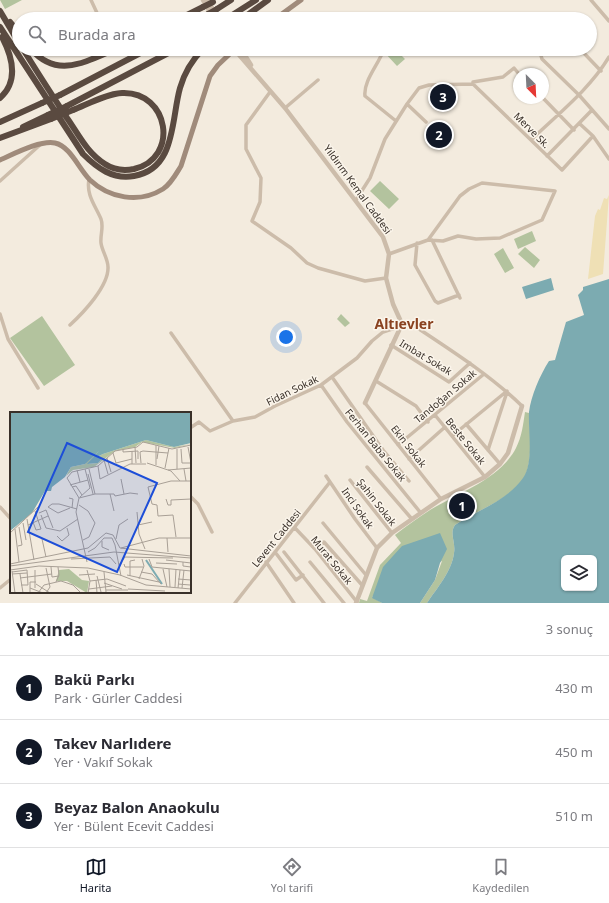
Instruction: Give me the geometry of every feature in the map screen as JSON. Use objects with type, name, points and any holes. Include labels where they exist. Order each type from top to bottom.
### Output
[{"type":"highway","points":[[212,12],[231,0]]},
{"type":"highway","points":[[237,12],[256,0]]},
{"type":"highway","points":[[252,12],[268,0]]},
{"type":"highway","points":[[193,12],[212,1]]},
{"type":"highway","points":[[0,11],[12,25]]},
{"type":"highway","points":[[0,11],[12,31]]},
{"type":"highway","points":[[0,27],[12,45]]},
{"type":"highway","points":[[0,32],[9,50],[12,66],[8,86],[0,98]]},
{"type":"highway","points":[[19,56],[83,154],[96,167],[107,173],[127,178],[146,172],[156,166],[162,158],[169,143],[180,88],[191,63],[197,56]]},
{"type":"highway","points":[[0,138],[50,117],[64,113],[73,110],[111,95],[128,93],[137,95],[147,100],[159,114],[163,124],[163,138],[155,156],[140,168],[121,170],[106,165],[87,149],[64,113],[27,56]]},
{"type":"highway","points":[[38,56],[46,63],[65,66],[76,65],[98,56]]},
{"type":"highway","points":[[0,122],[60,95],[135,56]]},
{"type":"highway","points":[[50,117],[67,106],[163,56]]},
{"type":"main road","points":[[285,12],[301,0]]},
{"type":"main road","points":[[0,160],[42,144],[56,143],[62,146],[89,179],[105,191],[119,197],[134,198],[148,196],[163,189],[173,179],[182,166],[210,76],[218,65],[228,56]]},
{"type":"street","points":[[91,0],[97,12]]},
{"type":"street","points":[[203,0],[210,12]]},
{"type":"street","points":[[591,0],[608,19]]},
{"type":"street","points":[[212,1],[216,12]]},
{"type":"street","name":"Yıldırım Kemal Caddesi","points":[[241,56],[262,81]]},
{"type":"street","name":"Yıldırım Kemal Caddesi","points":[[246,56],[270,92],[285,108],[383,237],[389,254],[386,278],[393,304],[402,324]]},
{"type":"street","points":[[382,56],[365,86],[365,96],[396,121]]},
{"type":"street","points":[[541,56],[542,59],[579,95],[609,129]]},
{"type":"street","points":[[587,56],[601,71]]},
{"type":"street","points":[[531,140],[579,95],[601,71],[609,57]]},
{"type":"street","points":[[356,200],[370,178],[385,139],[419,88],[429,85],[474,84],[473,82],[503,76],[513,69]]},
{"type":"street","points":[[285,108],[318,80]]},
{"type":"street","name":"Merve Sk.","points":[[474,84],[562,170],[593,136]]},
{"type":"street","points":[[270,92],[246,125],[246,149],[261,178],[260,202],[252,220],[291,248],[307,263],[318,268],[365,281],[386,278]]},
{"type":"street","points":[[407,104],[426,122]]},
{"type":"street","points":[[549,104],[574,130]]},
{"type":"street","points":[[547,156],[580,124],[592,110]]},
{"type":"street","points":[[580,124],[593,136],[609,159]]},
{"type":"street","points":[[0,181],[42,144]]},
{"type":"street","points":[[70,325],[94,299],[104,280],[108,267],[101,244],[101,220],[88,190],[89,179]]},
{"type":"street","points":[[389,254],[399,252],[417,243],[428,240],[443,241],[458,236],[476,239],[500,238],[542,220],[555,191],[482,183],[469,189],[460,196],[428,240]]},
{"type":"street","points":[[417,243],[415,265],[435,301],[438,303],[444,302],[460,296],[432,240]]},
{"type":"street","points":[[0,315],[8,339],[38,388]]},
{"type":"street","points":[[356,603],[377,548],[411,518],[441,499],[485,477],[500,464],[508,453],[522,406],[507,391],[470,363],[410,323],[402,324],[391,345],[376,381],[364,403]]},
{"type":"street","name":"Fidan Sokak","points":[[191,427],[199,422],[210,432],[234,421],[256,416],[281,402],[321,386],[357,358],[383,332],[402,324]]},
{"type":"street","points":[[171,333],[234,421]]},
{"type":"street","name":"Imbat Sokak","points":[[391,345],[449,382],[470,363]]},
{"type":"street","name":"Tandoğan Sokak","points":[[398,445],[428,422],[484,374]]},
{"type":"street","points":[[332,377],[383,450],[409,480]]},
{"type":"street","points":[[376,381],[416,406],[428,422]]},
{"type":"street","name":"Ferhan Baba Sokak","points":[[321,386],[351,427],[420,512]]},
{"type":"street","points":[[452,436],[507,391]]},
{"type":"street","points":[[488,450],[507,391]]},
{"type":"street","name":"Ekin Sokak","points":[[364,403],[441,499]]},
{"type":"street","name":"Beste Sokak","points":[[435,415],[485,477]]},
{"type":"street","points":[[466,424],[500,464]]},
{"type":"street","points":[[409,459],[445,427]]},
{"type":"street","points":[[368,467],[411,518]]},
{"type":"street","name":"Inci Sokak","points":[[326,476],[377,548]]},
{"type":"street","name":"Şahin Sokak","points":[[350,480],[392,534]]},
{"type":"street","name":"Levent Caddesi","points":[[235,603],[330,482]]},
{"type":"street","points":[[191,497],[198,504],[212,532]]},
{"type":"street","points":[[0,507],[10,518]]},
{"type":"street","points":[[323,523],[366,575]]},
{"type":"street","name":"Murat Sokak","points":[[295,528],[315,549],[356,603]]},
{"type":"street","points":[[315,549],[324,542],[362,585]]},
{"type":"street","points":[[275,552],[296,580],[303,575]]},
{"type":"street","points":[[284,552],[324,603]]},
{"type":"street","points":[[266,562],[294,603]]},
{"type":"street","points":[[310,562],[344,603]]},
{"type":"street","points":[[0,588],[10,580]]},
{"type":"green space","points":[[0,0],[22,0],[5,9]]},
{"type":"green space","points":[[388,56],[402,56],[405,59],[397,66]]},
{"type":"green space","points":[[380,181],[399,199],[389,209],[370,191]]},
{"type":"green space","points":[[532,231],[536,241],[518,249],[514,239]]},
{"type":"green space","points":[[525,247],[540,260],[534,268],[518,254]]},
{"type":"green space","points":[[503,248],[514,268],[505,273],[494,254]]},
{"type":"green space","points":[[341,314],[350,323],[345,327],[337,319]]},
{"type":"green space","points":[[42,316],[75,365],[44,386],[10,338]]},
{"type":"green space","points":[[525,412],[529,413],[530,455],[527,472],[524,478],[510,493],[455,525],[453,528],[453,560],[444,579],[427,603],[420,603],[435,580],[442,561],[372,597],[382,603],[359,603],[360,599],[367,601],[380,565],[401,543],[395,535],[430,510],[489,477],[509,459],[520,439]]},
{"type":"sand","points":[[609,195],[603,274],[588,279],[595,216],[598,209],[600,210],[604,198],[607,199]]},
{"type":"water","points":[[551,278],[554,290],[526,299],[522,287]]},
{"type":"water","points":[[609,279],[609,603],[427,603],[444,579],[453,560],[453,528],[455,525],[509,493],[523,478],[528,464],[530,446],[529,412],[536,386],[549,361],[555,360],[566,322],[584,315],[578,295],[583,290],[583,287]]},
{"type":"water","points":[[440,533],[447,549],[440,563],[435,580],[420,603],[382,603],[372,598],[383,567],[402,546]]},
{"type":"place","name":"Beyaz Balon Anaokulu","points":[[443,97]]},
{"type":"place","name":"Takev Narlıdere","points":[[439,135]]},
{"type":"place","name":"Bakü Parkı","points":[[462,506]]},
{"type":"district","name":"Altıevler","points":[[404,324]]}]
